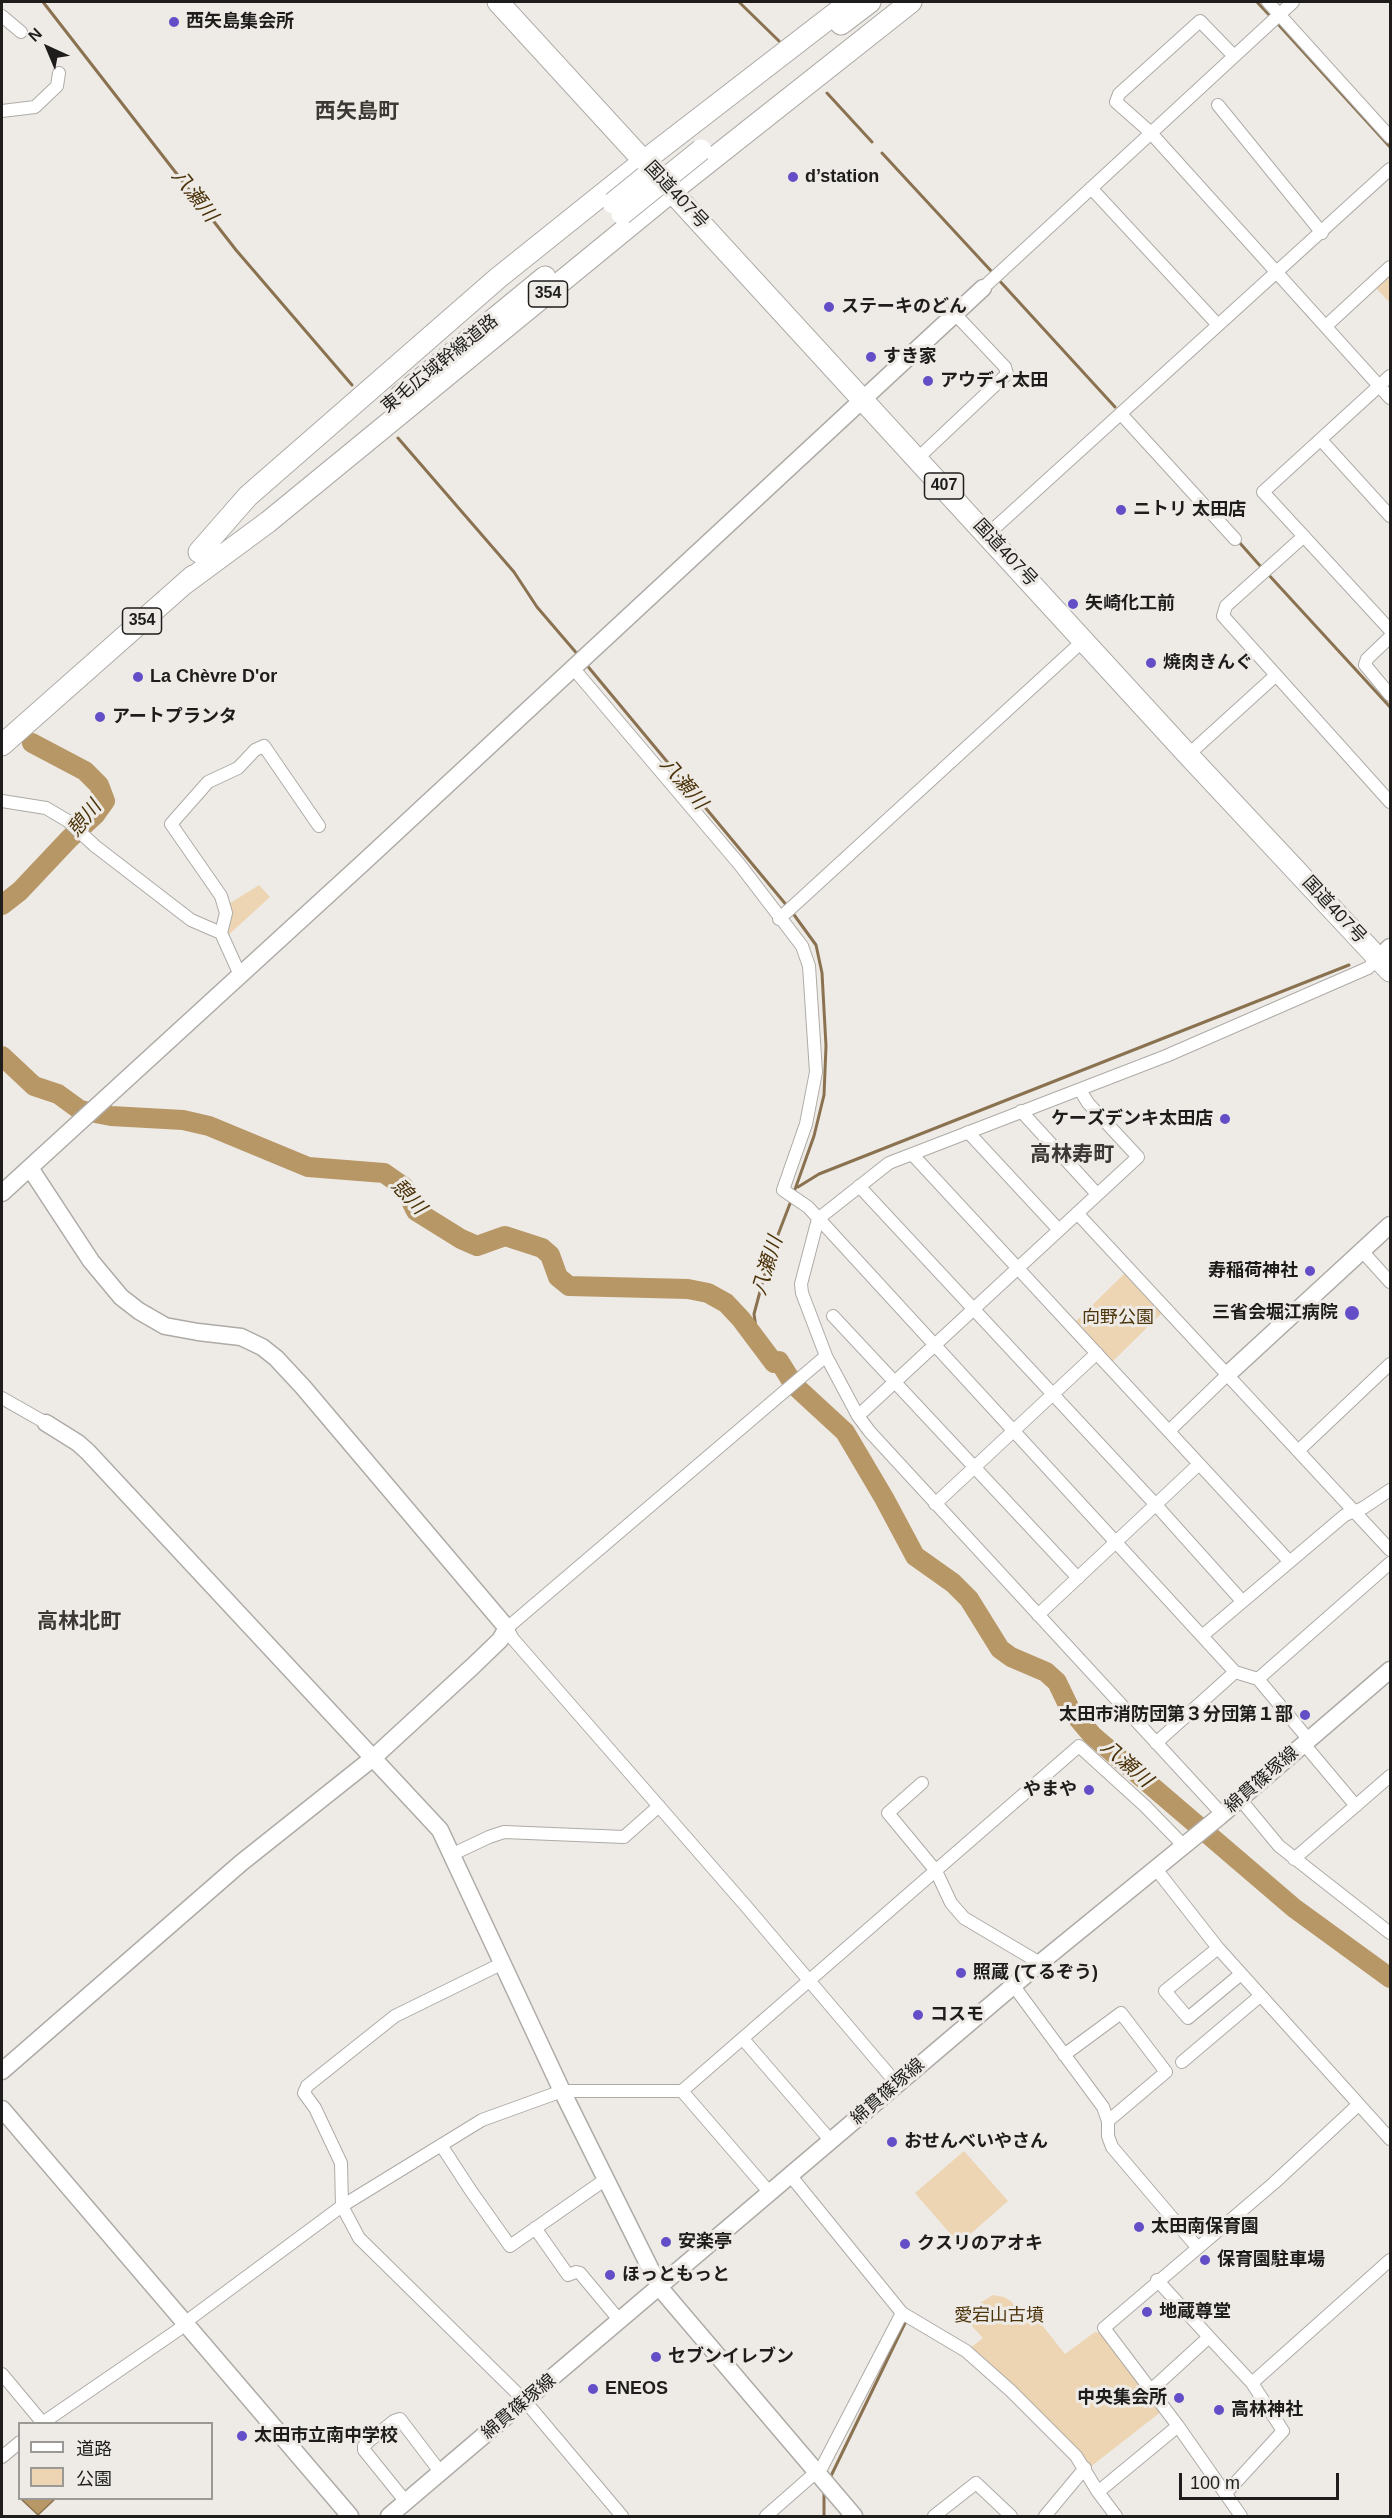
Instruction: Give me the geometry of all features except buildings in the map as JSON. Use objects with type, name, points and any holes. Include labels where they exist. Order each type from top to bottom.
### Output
[{"type":"highway","name":"国道407号","points":[[498,2],[1085,639],[1188,755],[1387,959]]},
{"type":"highway","name":"354","points":[[199,552],[248,496],[498,278],[644,161],[850,2]]},
{"type":"highway","name":"東毛広域幹線道路","points":[[2,728],[273,486],[870,2]]},
{"type":"highway","name":"東毛広域幹線道路","points":[[696,145],[893,2]]},
{"type":"highway","name":"354","points":[[184,584],[268,522],[672,191],[911,2]]},
{"type":"highway","name":"東毛広域幹線道路","points":[[2,745],[356,433],[617,208]]},
{"type":"street","points":[[1268,2],[1390,137]]},
{"type":"street","points":[[2,1193],[1293,2]]},
{"type":"street","points":[[2,16],[21,32]]},
{"type":"street","points":[[1234,56],[1200,21],[1119,94],[1116,102],[1150,132],[1390,398]]},
{"type":"street","points":[[2,111],[35,107],[57,86],[58,73]]},
{"type":"street","points":[[1218,105],[1322,233]]},
{"type":"street","points":[[988,534],[1390,169]]},
{"type":"street","points":[[1091,188],[1218,326]]},
{"type":"street","points":[[1326,326],[1390,267]]},
{"type":"street","points":[[918,458],[1006,374],[1005,367],[955,314]]},
{"type":"street","points":[[1390,376],[1263,492],[1390,630]]},
{"type":"street","points":[[1121,414],[1235,539]]},
{"type":"street","points":[[1322,440],[1390,516]]},
{"type":"street","points":[[1304,536],[1223,610],[1226,620],[1390,802]]},
{"type":"street","points":[[1390,637],[1366,659],[1365,665],[1390,695]]},
{"type":"street","points":[[781,917],[1085,639]]},
{"type":"street","points":[[580,662],[802,946],[809,966],[816,1063],[806,1124],[783,1190],[804,1204],[1236,1672],[1258,1679],[1356,1806]]},
{"type":"street","points":[[1188,755],[1275,676]]},
{"type":"street","points":[[240,975],[221,933],[226,913],[221,896],[171,824],[208,782],[238,768],[255,750],[264,746],[319,826]]},
{"type":"street","points":[[2,801],[46,808],[68,821],[95,846],[191,920],[221,933]]},
{"type":"street","points":[[1220,1816],[1156,1743],[870,1432],[858,1416],[826,1356],[802,1293],[801,1284],[818,1220],[889,1163],[1166,1056],[1387,959]]},
{"type":"street","points":[[858,1416],[1138,1157],[1088,1103],[1080,1090]]},
{"type":"street","points":[[1022,1111],[1097,1194]]},
{"type":"street","points":[[968,1132],[1059,1230]]},
{"type":"street","points":[[912,1154],[1289,1561]]},
{"type":"street","points":[[30,1168],[91,1261],[121,1297],[139,1311],[165,1326],[241,1337],[262,1347],[276,1358],[507,1628],[513,1639],[897,2084]]},
{"type":"street","points":[[859,1186],[1156,1504],[1242,1601]]},
{"type":"street","points":[[1077,1213],[1390,1550]]},
{"type":"street","points":[[1169,1431],[1390,1225]]},
{"type":"street","points":[[1362,1251],[1390,1282]]},
{"type":"street","points":[[833,1316],[1078,1578]]},
{"type":"street","points":[[935,1504],[1097,1353]]},
{"type":"street","points":[[2,2071],[241,1863],[373,1758],[500,1640],[507,1628],[826,1356]]},
{"type":"street","points":[[1298,1451],[1390,1364]]},
{"type":"street","points":[[2,1398],[78,1443],[88,1452],[440,1830],[562,2091],[660,2288],[854,2517]]},
{"type":"street","points":[[1038,1615],[1199,1464]]},
{"type":"street","points":[[1202,1635],[1345,1515],[1390,1490]]},
{"type":"street","points":[[1258,1679],[1390,1563]]},
{"type":"street","points":[[1156,1743],[1236,1672]]},
{"type":"street","name":"綿貫篠塚線","points":[[397,2512],[1040,1963],[1186,1845],[1306,1742],[1388,1678]]},
{"type":"street","points":[[43,2422],[95,2388],[342,2206],[482,2120],[562,2091],[682,2091],[1079,1746],[1186,1845]]},
{"type":"street","points":[[1294,1858],[1390,1776]]},
{"type":"street","points":[[922,1783],[888,1813],[936,1871],[951,1903],[964,1918],[1040,1963]]},
{"type":"street","points":[[1240,1799],[1279,1846],[1389,1928]]},
{"type":"street","points":[[453,1854],[504,1832],[624,1837],[659,1806]]},
{"type":"street","points":[[1156,1869],[1260,1996],[1390,2139]]},
{"type":"street","points":[[1218,1947],[1165,1991],[1188,2018],[1241,1974]]},
{"type":"street","points":[[503,1963],[395,2016],[304,2089],[304,2093],[320,2117],[341,2163],[342,2206],[359,2238],[525,2402],[622,2517]]},
{"type":"street","points":[[1013,1986],[1103,2107],[1108,2121],[1108,2136],[1112,2147],[1197,2247]]},
{"type":"street","points":[[1182,2062],[1260,1996]]},
{"type":"street","points":[[1064,2055],[1121,2013],[1166,2072],[1108,2121]]},
{"type":"street","points":[[743,2039],[831,2141]]},
{"type":"street","points":[[682,2091],[770,2193]]},
{"type":"street","points":[[1241,2517],[1178,2426],[1104,2328],[1157,2280],[1274,2183],[1358,2105]]},
{"type":"street","points":[[2,2109],[350,2517]]},
{"type":"street","points":[[441,2145],[510,2246],[606,2179]]},
{"type":"street","points":[[790,2175],[902,2313],[966,2351],[1011,2391],[1076,2456],[1116,2517]]},
{"type":"street","points":[[535,2229],[568,2275],[580,2273],[620,2321]]},
{"type":"street","points":[[1252,2383],[1390,2260]]},
{"type":"street","points":[[1157,2280],[1252,2383],[1283,2431],[1226,2493]]},
{"type":"street","points":[[766,2517],[822,2467],[902,2313]]},
{"type":"street","points":[[1151,2390],[1209,2337]]},
{"type":"street","points":[[2,2374],[40,2422]]},
{"type":"street","points":[[397,2512],[364,2450],[364,2446],[369,2441],[394,2421],[400,2419],[441,2473]]},
{"type":"street","points":[[1098,2492],[1178,2426]]},
{"type":"street","points":[[2,2457],[18,2444]]},
{"type":"street","points":[[1045,2517],[1085,2468]]},
{"type":"street","points":[[934,2517],[976,2482],[1011,2517]]},
{"type":"green space","points":[[1390,273],[1390,303],[1375,287]]},
{"type":"green space","points":[[259,885],[270,897],[224,939],[224,907]]},
{"type":"green space","name":"向野公園","points":[[1125,1273],[1163,1312],[1112,1362],[1074,1323]]},
{"type":"green space","points":[[964,2151],[1008,2201],[959,2244],[915,2193]]},
{"type":"green space","name":"愛宕山古墳","points":[[993,2295],[1011,2301],[1024,2317],[1023,2324],[1034,2315],[1065,2354],[1095,2332],[1104,2334],[1144,2391],[1162,2411],[1089,2468],[969,2349],[983,2338],[972,2326],[980,2303]]},
{"type":"shaded area","points":[[22,2500],[54,2500],[38,2515]]},
{"type":"waterway","name":"八瀬川","points":[[43,2],[236,250],[352,385]]},
{"type":"waterway","points":[[739,2],[779,41]]},
{"type":"waterway","points":[[1257,2],[1272,18]]},
{"type":"waterway","points":[[1277,23],[1390,147]]},
{"type":"waterway","points":[[827,93],[872,142]]},
{"type":"waterway","points":[[882,153],[993,273]]},
{"type":"waterway","points":[[997,278],[1115,407]]},
{"type":"waterway","name":"八瀬川","points":[[398,438],[514,572],[537,607],[579,656]]},
{"type":"waterway","points":[[1239,542],[1262,568]]},
{"type":"waterway","points":[[1267,573],[1390,707]]},
{"type":"waterway","name":"八瀬川","points":[[585,663],[788,907]]},
{"type":"waterway","name":"憩川","points":[[2,905],[20,891],[95,815],[105,801],[99,785],[85,771],[32,743]]},
{"type":"waterway","name":"八瀬川","points":[[792,912],[816,945],[822,973],[826,1046],[824,1095],[814,1136],[793,1195]]},
{"type":"waterway","points":[[798,1187],[819,1174],[1349,965]]},
{"type":"waterway","name":"八瀬川","points":[[2,1056],[34,1086],[58,1094],[80,1110],[111,1116],[183,1120],[209,1126],[308,1167],[384,1173],[404,1187],[416,1211],[461,1239],[477,1246],[505,1236],[542,1248],[550,1255],[558,1277],[569,1286],[688,1289],[708,1293],[726,1303],[774,1363],[779,1361],[794,1385],[845,1432],[915,1556],[953,1583],[969,1599],[1000,1649],[1011,1657],[1046,1672],[1057,1682],[1070,1709],[1092,1735],[1294,1908],[1390,1978]]},
{"type":"waterway","name":"八瀬川","points":[[779,1361],[757,1335],[754,1314],[769,1258],[791,1201]]},
{"type":"waterway","points":[[830,2478],[905,2323]]},
{"type":"waterway","points":[[824,2489],[824,2516]]},
{"type":"place","name":"西矢島集会所","points":[[174,22]]},
{"type":"place","name":"d’station","points":[[793,177]]},
{"type":"place","name":"ステーキのどん","points":[[829,307]]},
{"type":"place","name":"すき家","points":[[871,357]]},
{"type":"place","name":"アウディ太田","points":[[928,381]]},
{"type":"place","name":"ニトリ 太田店","points":[[1121,510]]},
{"type":"place","name":"矢崎化工前","points":[[1073,604]]},
{"type":"place","name":"焼肉きんぐ","points":[[1151,663]]},
{"type":"place","name":"La Chèvre D'or","points":[[138,677]]},
{"type":"place","name":"アートプランタ","points":[[100,717]]},
{"type":"place","name":"ケーズデンキ太田店","points":[[1225,1119]]},
{"type":"place","name":"寿稲荷神社","points":[[1310,1271]]},
{"type":"place","name":"三省会堀江病院","points":[[1352,1313]]},
{"type":"place","name":"太田市消防団第３分団第１部","points":[[1305,1715]]},
{"type":"place","name":"やまや","points":[[1089,1790]]},
{"type":"place","name":"照蔵 (てるぞう)","points":[[961,1973]]},
{"type":"place","name":"コスモ","points":[[918,2015]]},
{"type":"place","name":"おせんべいやさん","points":[[892,2142]]},
{"type":"place","name":"太田南保育園","points":[[1139,2227]]},
{"type":"place","name":"安楽亭","points":[[666,2242]]},
{"type":"place","name":"クスリのアオキ","points":[[905,2244]]},
{"type":"place","name":"保育園駐車場","points":[[1205,2260]]},
{"type":"place","name":"ほっともっと","points":[[610,2275]]},
{"type":"place","name":"地蔵尊堂","points":[[1147,2312]]},
{"type":"place","name":"セブンイレブン","points":[[656,2357]]},
{"type":"place","name":"ENEOS","points":[[593,2389]]},
{"type":"place","name":"中央集会所","points":[[1179,2398]]},
{"type":"place","name":"高林神社","points":[[1219,2410]]},
{"type":"place","name":"太田市立南中学校","points":[[242,2436]]},
{"type":"district","name":"西矢島町","points":[[357,112]]},
{"type":"district","name":"高林寿町","points":[[1072,1155]]},
{"type":"district","name":"高林北町","points":[[79,1622]]}]
